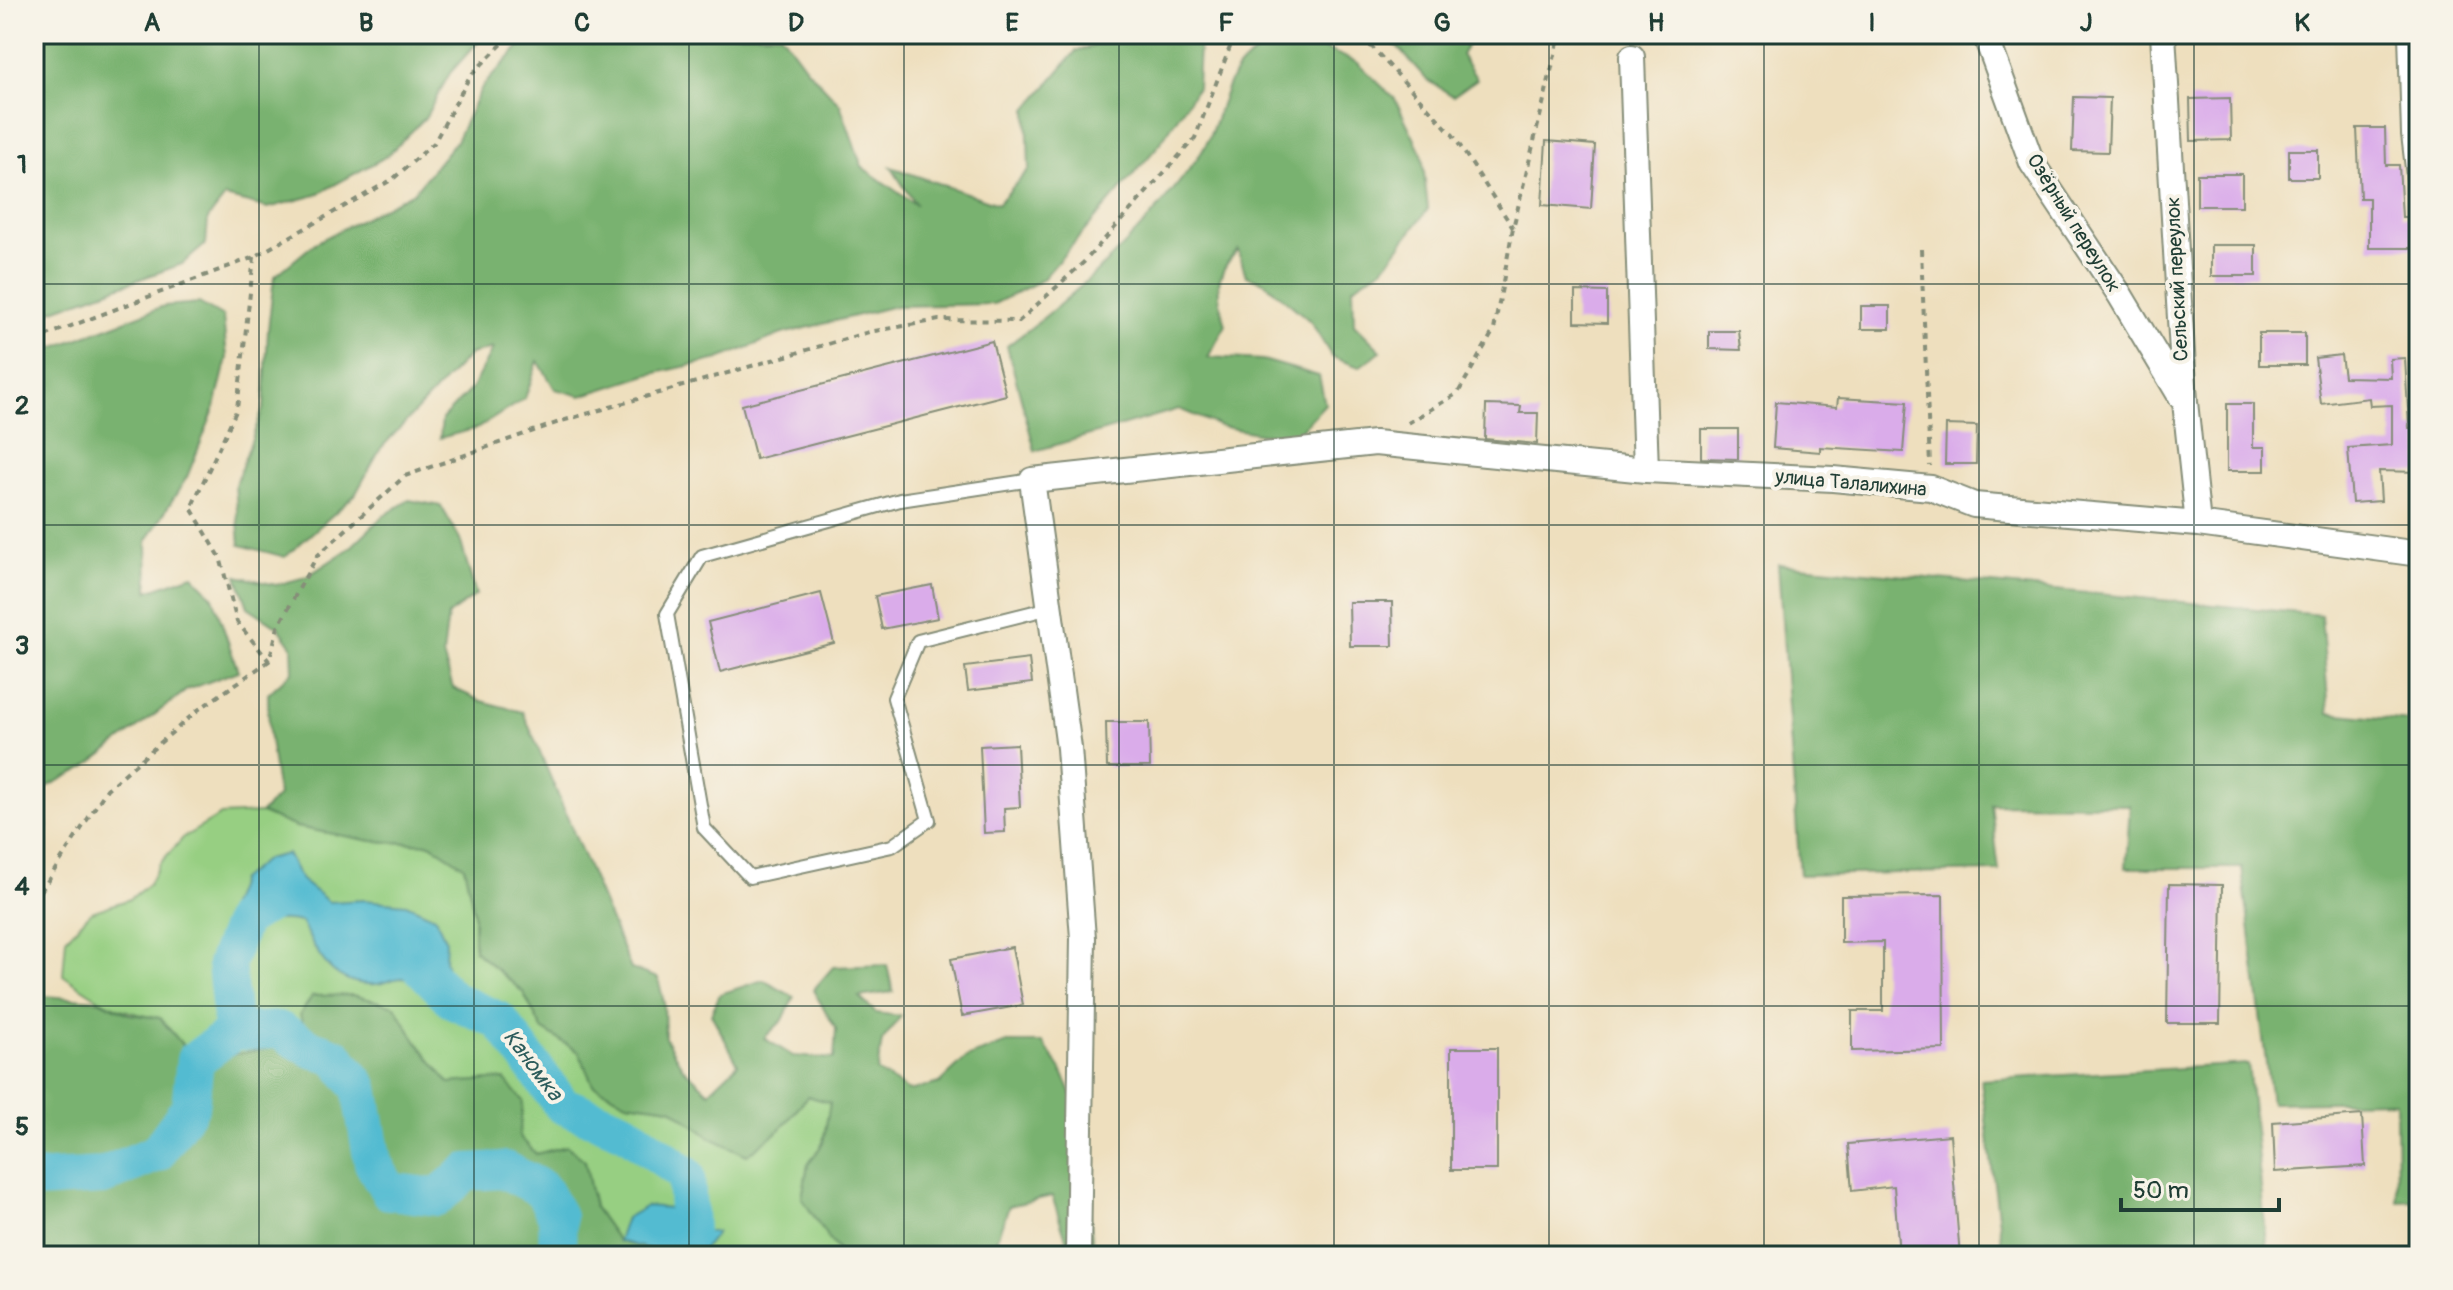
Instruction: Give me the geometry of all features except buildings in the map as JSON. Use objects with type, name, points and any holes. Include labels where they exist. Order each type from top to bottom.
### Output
[{"type":"street","name":"Озёрный переулок","points":[[1985,34],[2032,163],[2120,295],[2185,402]]},
{"type":"street","name":"Сельский переулок","points":[[2163,34],[2185,402],[2198,524]]},
{"type":"street","points":[[2411,34],[2414,134],[2419,176]]},
{"type":"street","points":[[1632,57],[1646,470]]},
{"type":"street","name":"улица Талалихина","points":[[1032,480],[1375,443],[1646,470],[1833,479],[1931,488],[1974,505],[2198,524],[2419,554]]},
{"type":"street","points":[[1032,480],[1069,748],[1083,938],[1078,1256]]},
{"type":"lane","points":[[1032,480],[900,500],[702,556],[667,614],[704,828],[750,877],[892,846],[929,820],[894,698],[918,641],[1050,608]]},
{"type":"path","points":[[34,340],[254,257],[393,179],[434,143],[470,76],[512,34]]},
{"type":"path","points":[[34,902],[107,789],[198,710],[269,661],[278,627],[317,556],[405,476],[562,421],[869,332],[939,320],[1019,321],[1084,262],[1195,138],[1235,34]]},
{"type":"path","points":[[1323,34],[1372,47],[1453,135],[1513,228]]},
{"type":"path","points":[[1375,443],[1458,393],[1494,330],[1513,228],[1560,34]]},
{"type":"path","points":[[1921,249],[1931,488]]},
{"type":"path","points":[[254,257],[237,409],[191,508],[220,557],[237,622],[269,661]]},
{"type":"green space","points":[[34,34],[485,34],[450,73],[425,118],[387,156],[316,195],[268,208],[225,197],[208,219],[206,244],[182,264],[34,317]]},
{"type":"green space","points":[[536,34],[781,34],[807,69],[840,104],[862,167],[916,205],[891,167],[998,204],[1029,169],[1027,109],[1076,51],[1113,41],[1117,34],[1190,34],[1199,45],[1197,88],[1159,145],[1042,280],[994,304],[895,306],[782,334],[719,359],[647,375],[581,396],[555,389],[538,361],[525,398],[478,428],[440,438],[442,419],[472,388],[493,348],[470,354],[381,448],[355,495],[285,557],[240,545],[235,485],[264,406],[274,277],[315,243],[414,192],[456,141],[482,87],[520,46]]},
{"type":"green space","points":[[1375,34],[1474,34],[1461,55],[1477,79],[1453,96],[1426,79],[1398,47]]},
{"type":"green space","points":[[1308,42],[1357,62],[1395,99],[1422,154],[1428,209],[1384,267],[1353,287],[1354,324],[1381,351],[1359,367],[1332,357],[1310,321],[1264,282],[1246,276],[1238,250],[1221,276],[1219,294],[1226,325],[1208,357],[1263,360],[1319,376],[1325,404],[1298,433],[1262,434],[1220,426],[1179,409],[1035,451],[1007,346],[1087,281],[1159,207],[1201,153],[1229,83],[1241,65],[1263,49]]},
{"type":"green space","points":[[199,303],[223,317],[227,358],[215,407],[187,477],[147,540],[148,591],[193,575],[213,597],[238,671],[187,690],[86,767],[37,792],[47,827],[34,841],[34,355],[164,306]]},
{"type":"green space","points":[[409,500],[441,506],[460,539],[476,595],[448,615],[443,655],[453,688],[481,701],[523,712],[631,969],[658,978],[664,1003],[665,1038],[683,1068],[709,1092],[738,1064],[711,1014],[720,994],[763,980],[794,997],[783,1020],[764,1038],[793,1056],[834,1059],[836,1029],[813,990],[833,967],[887,965],[893,992],[859,997],[876,1013],[901,1016],[882,1041],[877,1071],[909,1091],[940,1083],[966,1058],[1007,1043],[1043,1043],[1061,1070],[1077,1105],[1094,1256],[1069,1256],[1052,1196],[1009,1206],[994,1246],[1004,1256],[843,1256],[802,1198],[808,1165],[823,1143],[830,1103],[808,1096],[781,1129],[747,1155],[711,1138],[671,1108],[627,1102],[593,1085],[579,1052],[542,1029],[523,992],[474,950],[474,912],[464,866],[430,844],[372,841],[296,827],[261,813],[278,796],[269,732],[268,694],[293,671],[292,646],[278,627],[248,607],[237,576],[276,585],[306,577],[350,548],[382,517]]},
{"type":"green space","points":[[1778,564],[2321,615],[2329,713],[2419,722],[2419,1200],[2397,1201],[2396,1101],[2271,1103],[2242,868],[2126,868],[2130,805],[1991,804],[1999,871],[1800,875]]},
{"type":"green space","points":[[261,813],[296,827],[372,841],[430,844],[464,866],[474,912],[474,950],[523,992],[542,1029],[579,1052],[593,1085],[628,1102],[671,1108],[711,1138],[781,1129],[808,1096],[830,1103],[823,1143],[808,1165],[802,1198],[843,1256],[655,1256],[656,1251],[618,1241],[594,1207],[585,1161],[567,1146],[536,1154],[519,1136],[505,1080],[449,1083],[416,1041],[395,1006],[312,1049],[277,1047],[209,1070],[195,1060],[160,1018],[108,1004],[63,975],[66,938],[91,912],[130,899],[149,884],[160,863],[184,837],[221,815]]},
{"type":"green space","points":[[353,995],[395,1006],[416,1041],[449,1083],[504,1079],[523,1101],[519,1136],[536,1154],[567,1146],[585,1161],[594,1207],[618,1241],[657,1251],[655,1256],[34,1256],[34,999],[44,996],[98,1000],[129,1014],[160,1018],[195,1060],[209,1070],[231,1055],[277,1047],[312,1049],[300,1015],[312,996]]},
{"type":"green space","points":[[2248,1064],[2268,1254],[2003,1255],[1981,1080]]},
{"type":"water","points":[[287,854],[301,880],[329,902],[364,900],[406,904],[435,917],[446,941],[445,960],[453,999],[416,980],[399,978],[377,984],[362,984],[338,975],[321,957],[301,922],[265,922],[235,941],[227,913],[240,880],[266,859]]},
{"type":"water","points":[[647,1206],[671,1208],[689,1231],[717,1232],[698,1256],[655,1256],[656,1251],[618,1241],[626,1218]]},
{"type":"waterway","name":"Каномка","points":[[233,1032],[226,964],[243,919],[268,904]]},
{"type":"waterway","name":"Каномка","points":[[418,964],[453,1000],[500,1021],[562,1105],[626,1131],[686,1175],[689,1231],[680,1256]]},
{"type":"waterway","name":"Каномка","points":[[34,1180],[103,1176],[157,1153],[190,1107],[195,1060],[233,1032],[279,1030],[312,1049],[336,1057],[360,1088],[373,1163],[389,1191],[437,1197],[467,1172],[505,1170],[542,1189],[557,1216],[558,1256]]}]
